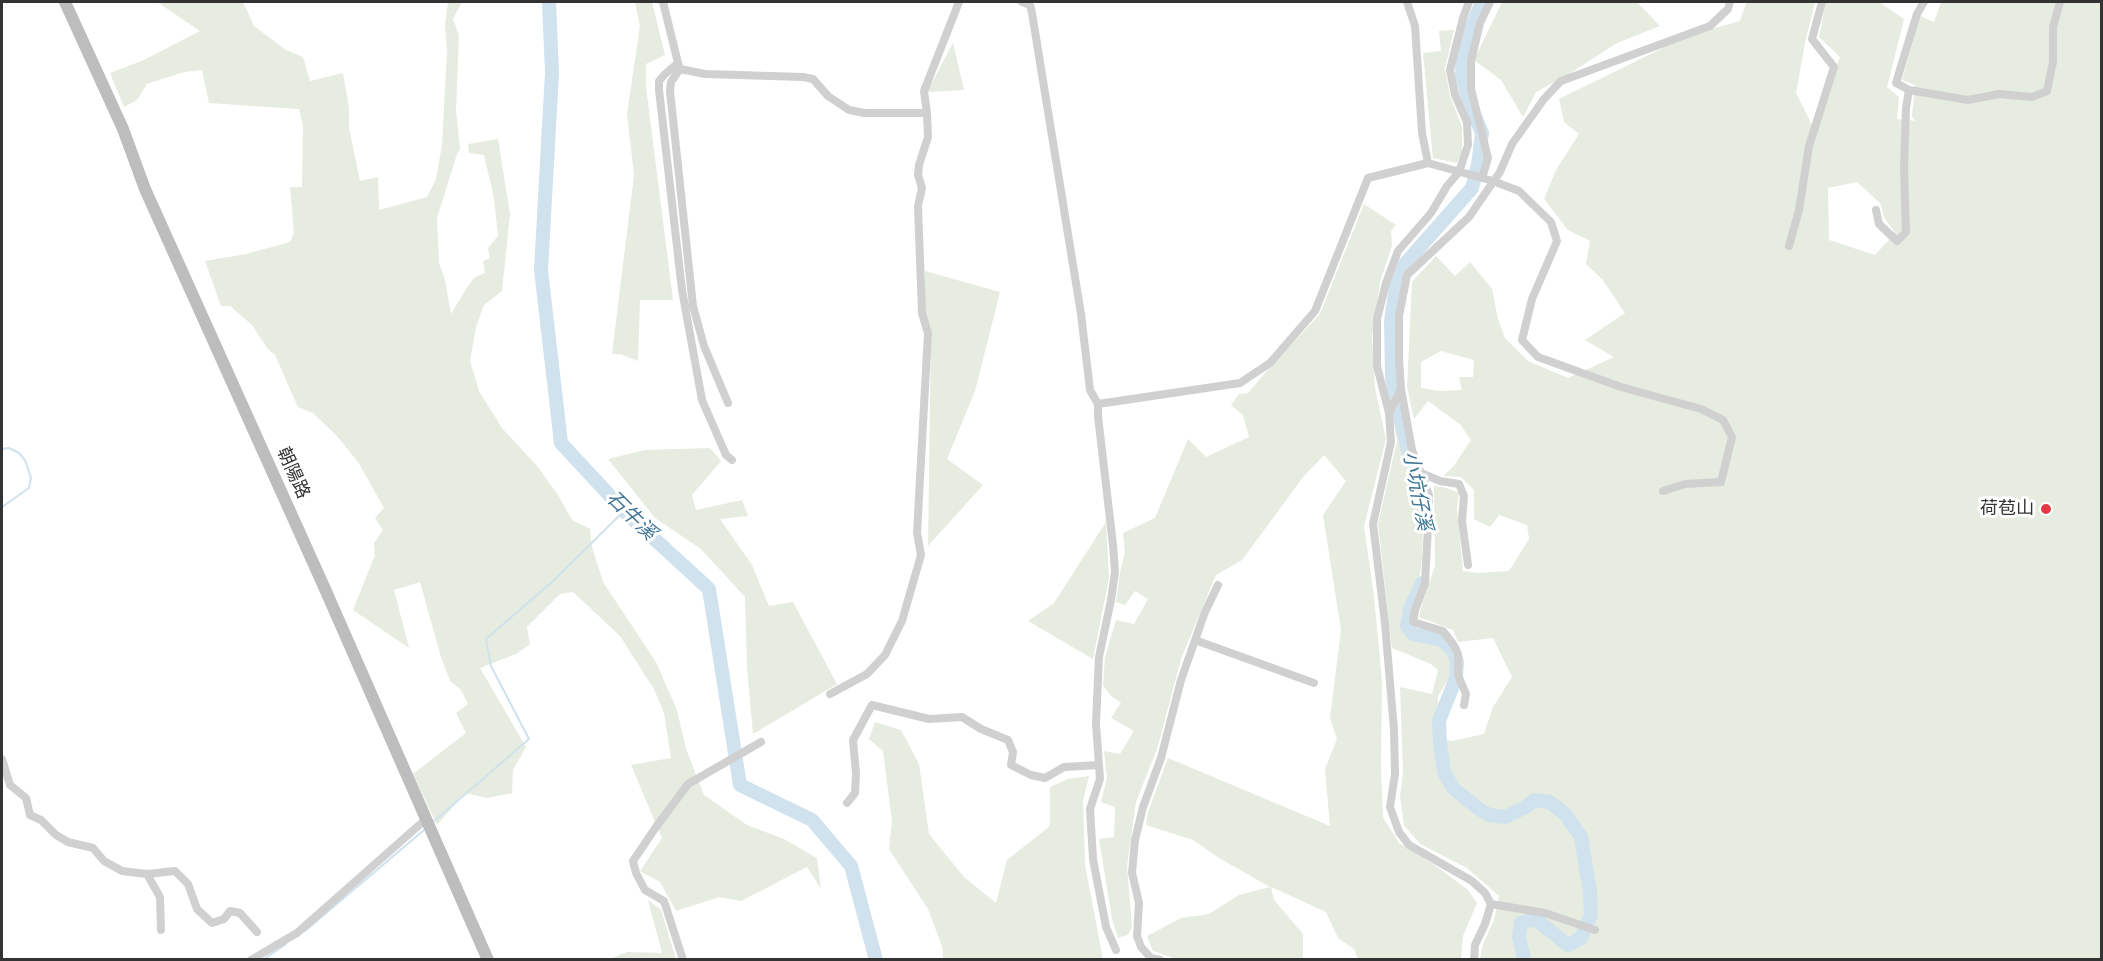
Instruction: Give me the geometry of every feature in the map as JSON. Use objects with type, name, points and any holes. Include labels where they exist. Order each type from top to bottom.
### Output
[{"type":"main road","name":"朝陽路","points":[[65,2],[123,129],[145,189],[488,960]]},
{"type":"street","points":[[663,2],[679,66],[671,82],[670,91],[693,306],[704,346],[728,403]]},
{"type":"street","points":[[830,694],[867,674],[885,655],[902,621],[921,555],[917,533],[928,333],[922,313],[918,206],[922,188],[918,175],[928,137],[924,91],[959,2]]},
{"type":"street","points":[[1022,2],[1029,5],[1032,13],[1081,314],[1090,390],[1098,404],[1115,572],[1112,600],[1099,657],[1096,724],[1100,779],[1090,809],[1093,859],[1106,927],[1116,950]]},
{"type":"street","points":[[1407,2],[1415,26],[1422,133],[1428,163]]},
{"type":"street","points":[[1469,2],[1462,18],[1450,69],[1455,95],[1467,122],[1468,145],[1459,172],[1447,186],[1431,213],[1398,251],[1386,283],[1377,319],[1377,366],[1389,413],[1391,442],[1372,524],[1385,623],[1394,730],[1395,774],[1390,807],[1399,832],[1409,844],[1472,881],[1485,893],[1491,904],[1475,945],[1474,960]]},
{"type":"street","points":[[1482,178],[1488,158],[1471,89],[1471,61],[1480,23],[1490,2]]},
{"type":"street","points":[[1464,705],[1466,694],[1458,675],[1458,654],[1453,644],[1443,631],[1413,622],[1425,583],[1429,495],[1412,450],[1401,389],[1399,316],[1407,275],[1469,218],[1500,172],[1512,144],[1544,99],[1561,81],[1710,26],[1728,9],[1730,2]]},
{"type":"street","points":[[1789,246],[1799,210],[1809,146],[1834,68],[1812,39],[1822,2]]},
{"type":"street","points":[[1924,2],[1917,14],[1896,83],[1910,90],[1968,100],[2000,93],[2032,97],[2047,91],[2053,62],[2053,27],[2060,2]]},
{"type":"street","points":[[679,66],[705,74],[803,77],[813,79],[828,96],[849,110],[864,113],[927,114]]},
{"type":"street","points":[[679,66],[659,81],[659,90],[682,290],[702,400],[726,455],[732,460]]},
{"type":"street","points":[[1876,210],[1879,224],[1896,241],[1906,232],[1904,168],[1906,108],[1910,90]]},
{"type":"street","points":[[1098,404],[1240,383],[1270,363],[1315,311],[1368,178],[1428,163],[1520,191],[1551,222],[1557,241],[1532,299],[1522,340],[1538,357],[1621,387],[1701,409],[1723,420],[1732,437],[1722,482],[1685,484],[1663,492]]},
{"type":"street","points":[[1389,413],[1401,389]]},
{"type":"street","points":[[1421,473],[1440,481],[1459,484],[1464,496],[1462,521],[1468,565]]},
{"type":"street","points":[[1160,960],[1151,958],[1141,946],[1137,936],[1139,903],[1132,873],[1135,840],[1143,807],[1161,758],[1181,680],[1205,612],[1218,585]]},
{"type":"street","points":[[1195,640],[1314,683]]},
{"type":"street","points":[[847,803],[855,793],[853,740],[872,705],[929,719],[962,717],[981,729],[1008,740],[1013,752],[1011,765],[1031,775],[1045,778],[1064,767],[1099,765]]},
{"type":"street","points":[[683,960],[664,901],[645,890],[636,873],[633,861],[688,784],[761,742]]},
{"type":"street","points":[[2,759],[10,785],[26,798],[30,816],[41,820],[62,838],[93,848],[104,861],[122,871],[147,874],[175,871],[188,884],[197,909],[212,923],[224,919],[230,911],[240,912],[257,932]]},
{"type":"street","points":[[251,960],[297,933],[426,819]]},
{"type":"street","points":[[147,874],[160,897],[161,930]]},
{"type":"street","points":[[1491,904],[1545,913],[1593,929]]},
{"type":"shaded area","points":[[157,2],[243,2],[254,26],[286,50],[303,57],[310,81],[343,73],[349,108],[349,128],[360,181],[378,177],[379,210],[427,197],[436,179],[442,145],[447,51],[445,26],[448,2],[462,2],[453,19],[459,35],[456,110],[460,149],[437,218],[439,263],[445,280],[451,314],[475,277],[485,273],[483,261],[490,258],[488,248],[498,236],[494,198],[484,155],[469,153],[468,144],[498,139],[510,214],[502,291],[484,305],[476,327],[470,361],[479,391],[502,428],[538,467],[572,520],[590,529],[592,547],[603,582],[656,662],[677,710],[686,749],[704,795],[747,825],[784,839],[817,858],[821,889],[807,867],[741,901],[719,897],[676,911],[660,882],[640,871],[662,838],[631,765],[671,758],[664,713],[654,689],[620,636],[573,592],[560,594],[527,627],[530,644],[516,654],[480,668],[526,747],[513,770],[512,793],[487,798],[465,793],[437,825],[413,774],[466,733],[456,713],[468,704],[461,690],[450,681],[420,582],[394,590],[409,648],[353,610],[375,555],[374,543],[383,530],[375,518],[384,508],[358,462],[337,436],[313,413],[298,407],[275,355],[267,348],[252,325],[230,306],[221,306],[205,261],[246,254],[290,242],[294,233],[290,187],[302,187],[303,126],[299,109],[209,103],[202,70],[184,72],[147,84],[137,100],[124,107],[110,73],[144,60],[200,31]]},
{"type":"shaded area","points":[[635,2],[652,2],[665,55],[646,64],[646,87],[673,300],[640,300],[638,361],[620,354],[612,354],[634,175],[627,114],[640,26]]},
{"type":"shaded area","points":[[1502,2],[1637,2],[1660,26],[1617,43],[1536,92],[1523,117],[1501,80],[1474,60]]},
{"type":"shaded area","points":[[1744,2],[1815,2],[1796,93],[1813,127],[1840,57],[1819,37],[1826,2],[1879,2],[1904,19],[1887,87],[1899,97],[1897,119],[1915,121],[1912,116],[1915,85],[1902,80],[1920,16],[1934,22],[1941,2],[2101,2],[2101,959],[1480,959],[1483,944],[1494,920],[1499,896],[1467,868],[1420,844],[1404,825],[1400,797],[1403,771],[1400,687],[1432,694],[1438,670],[1431,664],[1392,648],[1378,524],[1397,441],[1393,415],[1399,413],[1424,498],[1419,581],[1412,606],[1405,620],[1409,628],[1442,639],[1449,647],[1451,657],[1451,675],[1438,696],[1437,739],[1452,741],[1484,734],[1493,707],[1512,677],[1493,638],[1458,642],[1453,630],[1419,617],[1435,566],[1434,486],[1459,493],[1457,508],[1463,571],[1477,573],[1509,571],[1529,539],[1527,525],[1499,515],[1490,527],[1474,519],[1474,490],[1461,477],[1443,476],[1453,467],[1471,440],[1460,424],[1428,401],[1414,419],[1407,387],[1412,282],[1436,256],[1455,276],[1470,262],[1492,289],[1498,319],[1505,338],[1528,361],[1568,378],[1614,357],[1585,340],[1625,313],[1603,280],[1586,264],[1590,241],[1568,230],[1544,199],[1556,170],[1579,134],[1564,122],[1559,99],[1667,46],[1740,21],[1746,3]],"holes":[[[1857,182],[1880,203],[1884,217],[1895,233],[1875,255],[1829,240],[1828,188]],[[1441,351],[1474,360],[1473,377],[1459,377],[1462,390],[1440,391],[1421,388],[1421,362]]]},
{"type":"shaded area","points":[[1454,30],[1445,68],[1450,96],[1462,127],[1462,151],[1457,163],[1433,158],[1423,53],[1441,51],[1439,31]]},
{"type":"shaded area","points":[[953,43],[964,90],[927,92]]},
{"type":"shaded area","points":[[1364,204],[1396,225],[1391,231],[1392,245],[1380,282],[1372,337],[1375,388],[1386,439],[1364,526],[1374,596],[1382,681],[1383,817],[1399,843],[1436,866],[1468,890],[1477,903],[1463,936],[1461,959],[1358,959],[1354,949],[1338,938],[1326,912],[1271,887],[1274,900],[1303,934],[1303,959],[1176,959],[1153,951],[1147,936],[1181,918],[1209,914],[1239,895],[1270,887],[1219,858],[1193,840],[1146,825],[1148,812],[1168,758],[1330,826],[1325,769],[1337,739],[1330,718],[1341,630],[1323,515],[1346,481],[1324,455],[1304,476],[1242,560],[1216,575],[1181,659],[1158,746],[1136,802],[1127,866],[1132,928],[1128,935],[1118,938],[1112,919],[1099,839],[1114,837],[1115,807],[1101,802],[1107,778],[1104,751],[1120,754],[1134,731],[1111,718],[1121,703],[1103,686],[1105,657],[1116,620],[1134,624],[1148,599],[1135,591],[1125,605],[1116,602],[1125,552],[1123,533],[1155,518],[1188,439],[1206,457],[1249,437],[1243,415],[1231,405],[1239,394],[1248,393],[1320,314]]},
{"type":"shaded area","points":[[925,271],[1000,292],[975,391],[947,459],[983,485],[928,546],[931,329],[925,310]]},
{"type":"shaded area","points":[[710,448],[721,461],[692,495],[696,510],[742,500],[748,516],[720,519],[752,565],[769,606],[793,602],[837,684],[753,734],[747,667],[745,597],[701,549],[655,518],[608,459],[645,450]]},
{"type":"shaded area","points":[[1106,522],[1109,578],[1093,659],[1028,621],[1054,603]]},
{"type":"shaded area","points":[[875,722],[901,730],[919,764],[929,834],[964,877],[996,903],[1007,860],[1050,826],[1050,787],[1068,779],[1089,776],[1083,801],[1085,865],[1103,959],[943,959],[943,949],[928,909],[889,849],[892,821],[883,751],[869,739]]},
{"type":"shaded area","points":[[648,900],[661,910],[676,959],[610,959],[627,952],[662,953]]},
{"type":"waterway","name":"石牛溪","points":[[549,2],[552,73],[541,270],[561,443],[624,511],[709,589],[740,785],[812,820],[851,866],[876,960]]},
{"type":"waterway","name":"小坑仔溪","points":[[1427,520],[1423,493],[1409,454],[1395,398],[1392,376],[1391,321],[1396,286],[1405,264],[1472,188],[1482,133],[1468,100],[1462,75],[1463,47],[1482,2]]},
{"type":"waterway","points":[[2,449],[9,448],[19,453],[25,460],[31,478],[29,488],[2,507]]},
{"type":"waterway","points":[[433,822],[529,739],[491,666],[486,639],[552,582],[624,511]]},
{"type":"waterway","name":"小坑仔溪","points":[[1422,583],[1410,609],[1407,626],[1413,634],[1442,640],[1453,650],[1457,662],[1456,678],[1439,721],[1444,772],[1453,788],[1489,815],[1505,817],[1535,800],[1550,802],[1566,815],[1581,837],[1590,892],[1591,915],[1581,938],[1568,945],[1535,919],[1521,923],[1519,937],[1524,960]]},
{"type":"waterway","points":[[305,931],[424,830]]},
{"type":"waterway","points":[[263,960],[286,944]]},
{"type":"place","name":"荷苞山","points":[[2046,509]]}]
